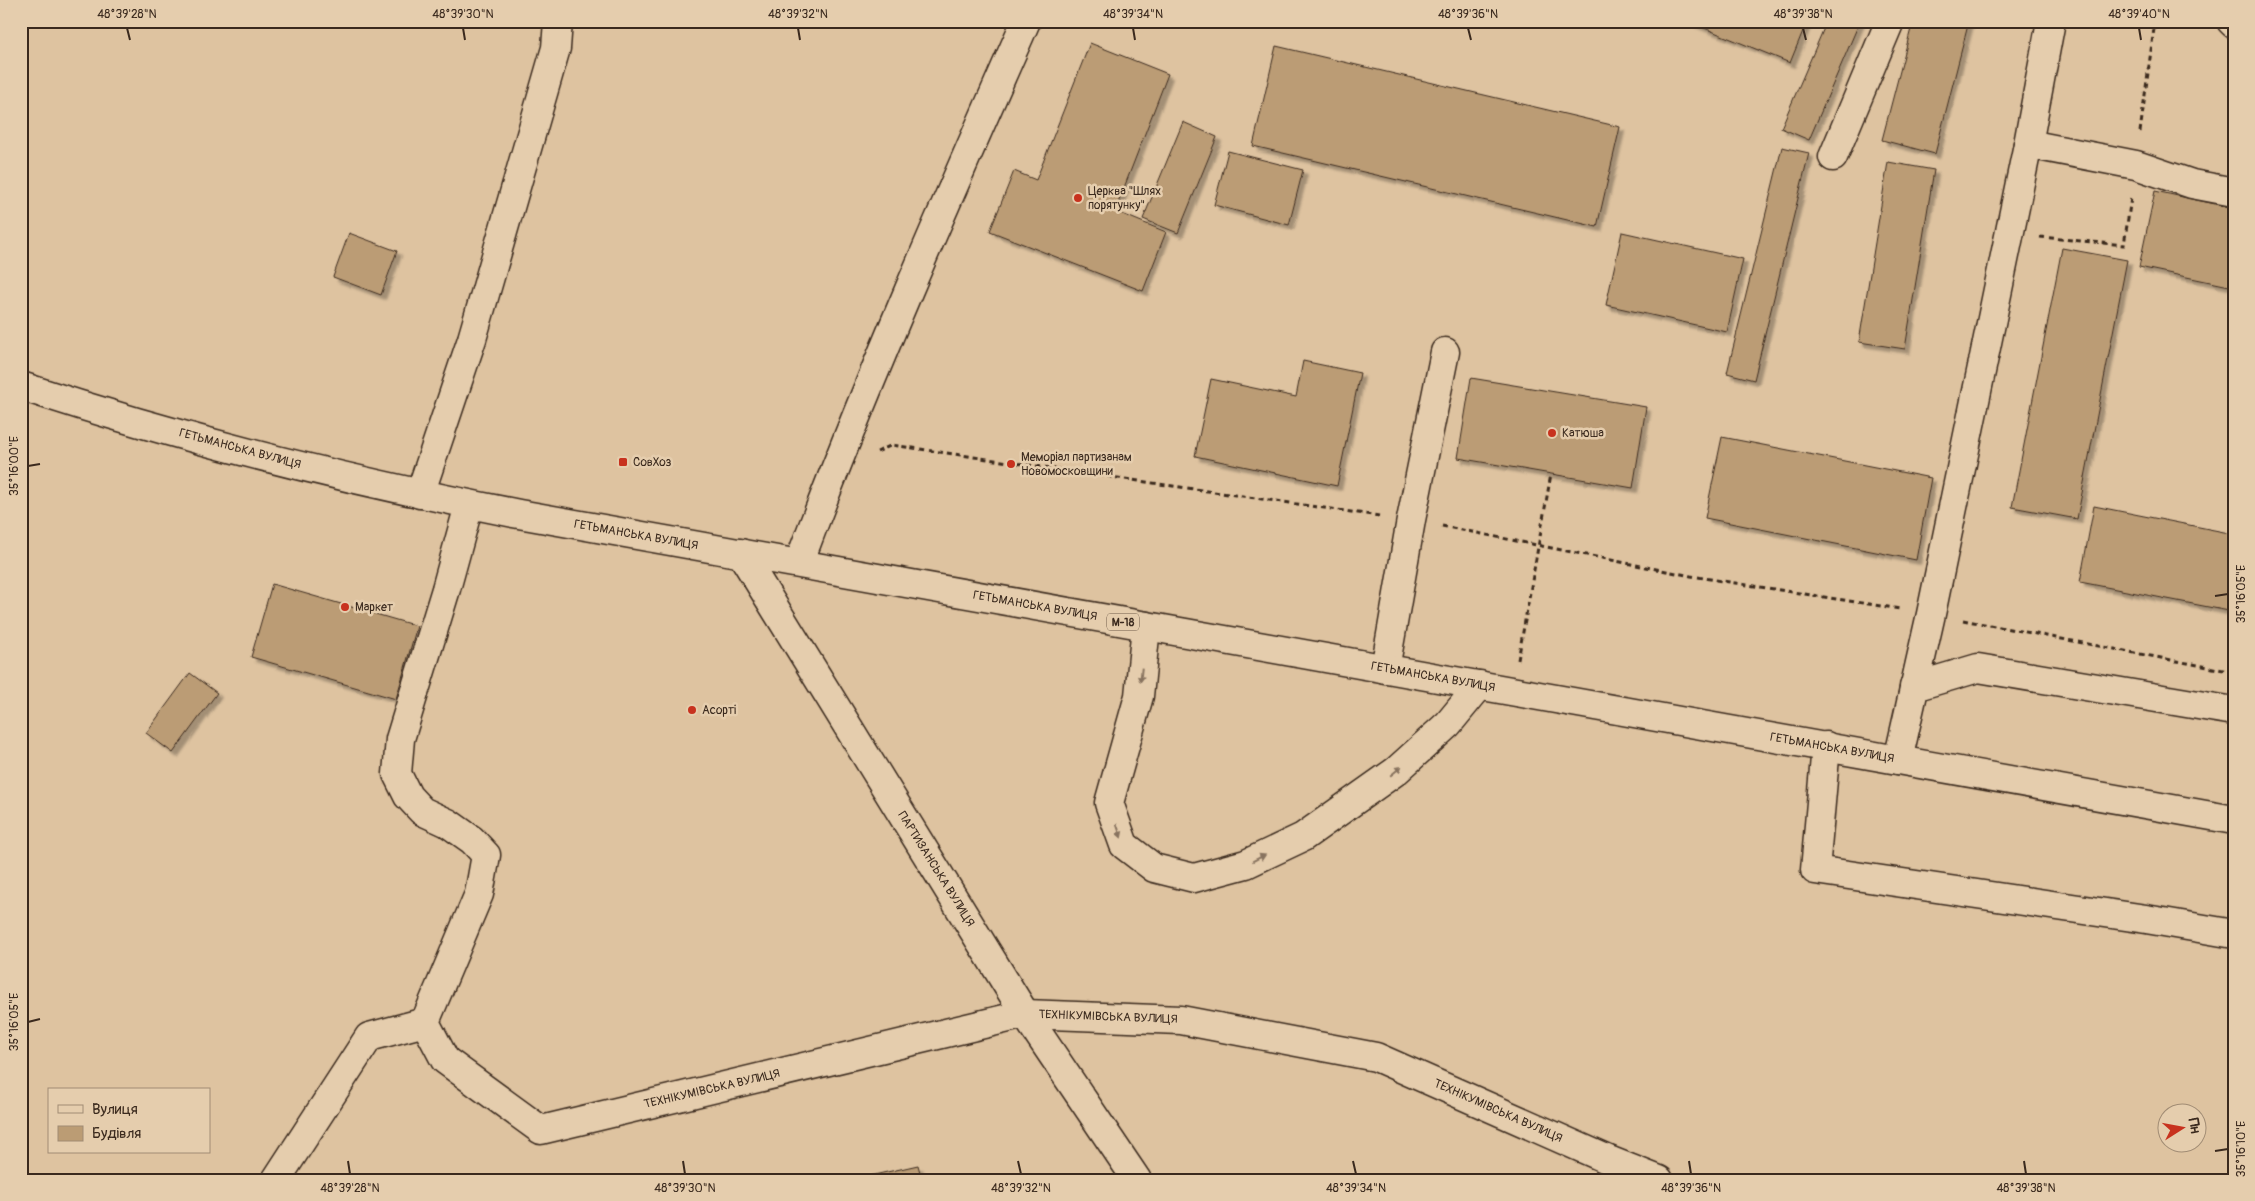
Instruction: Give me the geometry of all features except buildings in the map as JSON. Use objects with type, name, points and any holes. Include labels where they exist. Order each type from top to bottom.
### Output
[{"type":"main road","points":[[420,494],[475,330],[556,48],[558,21]]},
{"type":"main road","points":[[799,563],[832,475],[923,254],[1026,21]]},
{"type":"main road","points":[[1833,157],[1890,21]]},
{"type":"main road","points":[[1898,760],[1931,614],[2028,144],[2051,21]]},
{"type":"main road","points":[[2231,21],[2234,24]]},
{"type":"main road","points":[[2028,144],[2136,165],[2192,184],[2234,192]]},
{"type":"main road","points":[[1385,669],[1411,520],[1445,352]]},
{"type":"main road","name":"ГЕТЬМАНСЬКА ВУЛИЦЯ","points":[[21,386],[119,417],[244,452],[470,504],[2234,820]]},
{"type":"main road","points":[[276,1180],[369,1037],[425,1022],[479,894],[486,855],[472,840],[448,823],[422,811],[408,796],[398,774],[400,739],[470,504]]},
{"type":"main road","name":"ПАРТИЗАНСЬКА ВУЛИЦЯ","points":[[741,553],[1025,1014],[1137,1180]]},
{"type":"main road","points":[[1146,626],[1139,696],[1109,803],[1124,845],[1154,868],[1194,878],[1246,864],[1303,837],[1396,771],[1448,724],[1480,685]]},
{"type":"main road","points":[[1914,686],[1978,668],[2234,711]]},
{"type":"main road","points":[[1826,746],[1815,870],[2146,918],[2234,934]]},
{"type":"main road","name":"ТЕХНІКУМІВСЬКА ВУЛИЦЯ","points":[[425,1022],[445,1060],[541,1130],[1025,1014],[1181,1020],[1376,1056],[1611,1161],[1659,1180]]},
{"type":"path","points":[[2034,236],[2124,245],[2155,21]]},
{"type":"path","points":[[1512,691],[1551,474]]},
{"type":"path","points":[[1931,614],[2234,672]]},
{"type":"place","name":"Церква \"Шлях порятунку\"","points":[[1078,198]]},
{"type":"place","name":"Катюша","points":[[1552,433]]},
{"type":"place","name":"СовХоз","points":[[623,462]]},
{"type":"place","name":"Меморіал партизанам Новомосковщини","points":[[1011,464]]},
{"type":"place","name":"Маркет","points":[[345,607]]},
{"type":"place","name":"Асорті","points":[[692,710]]}]
